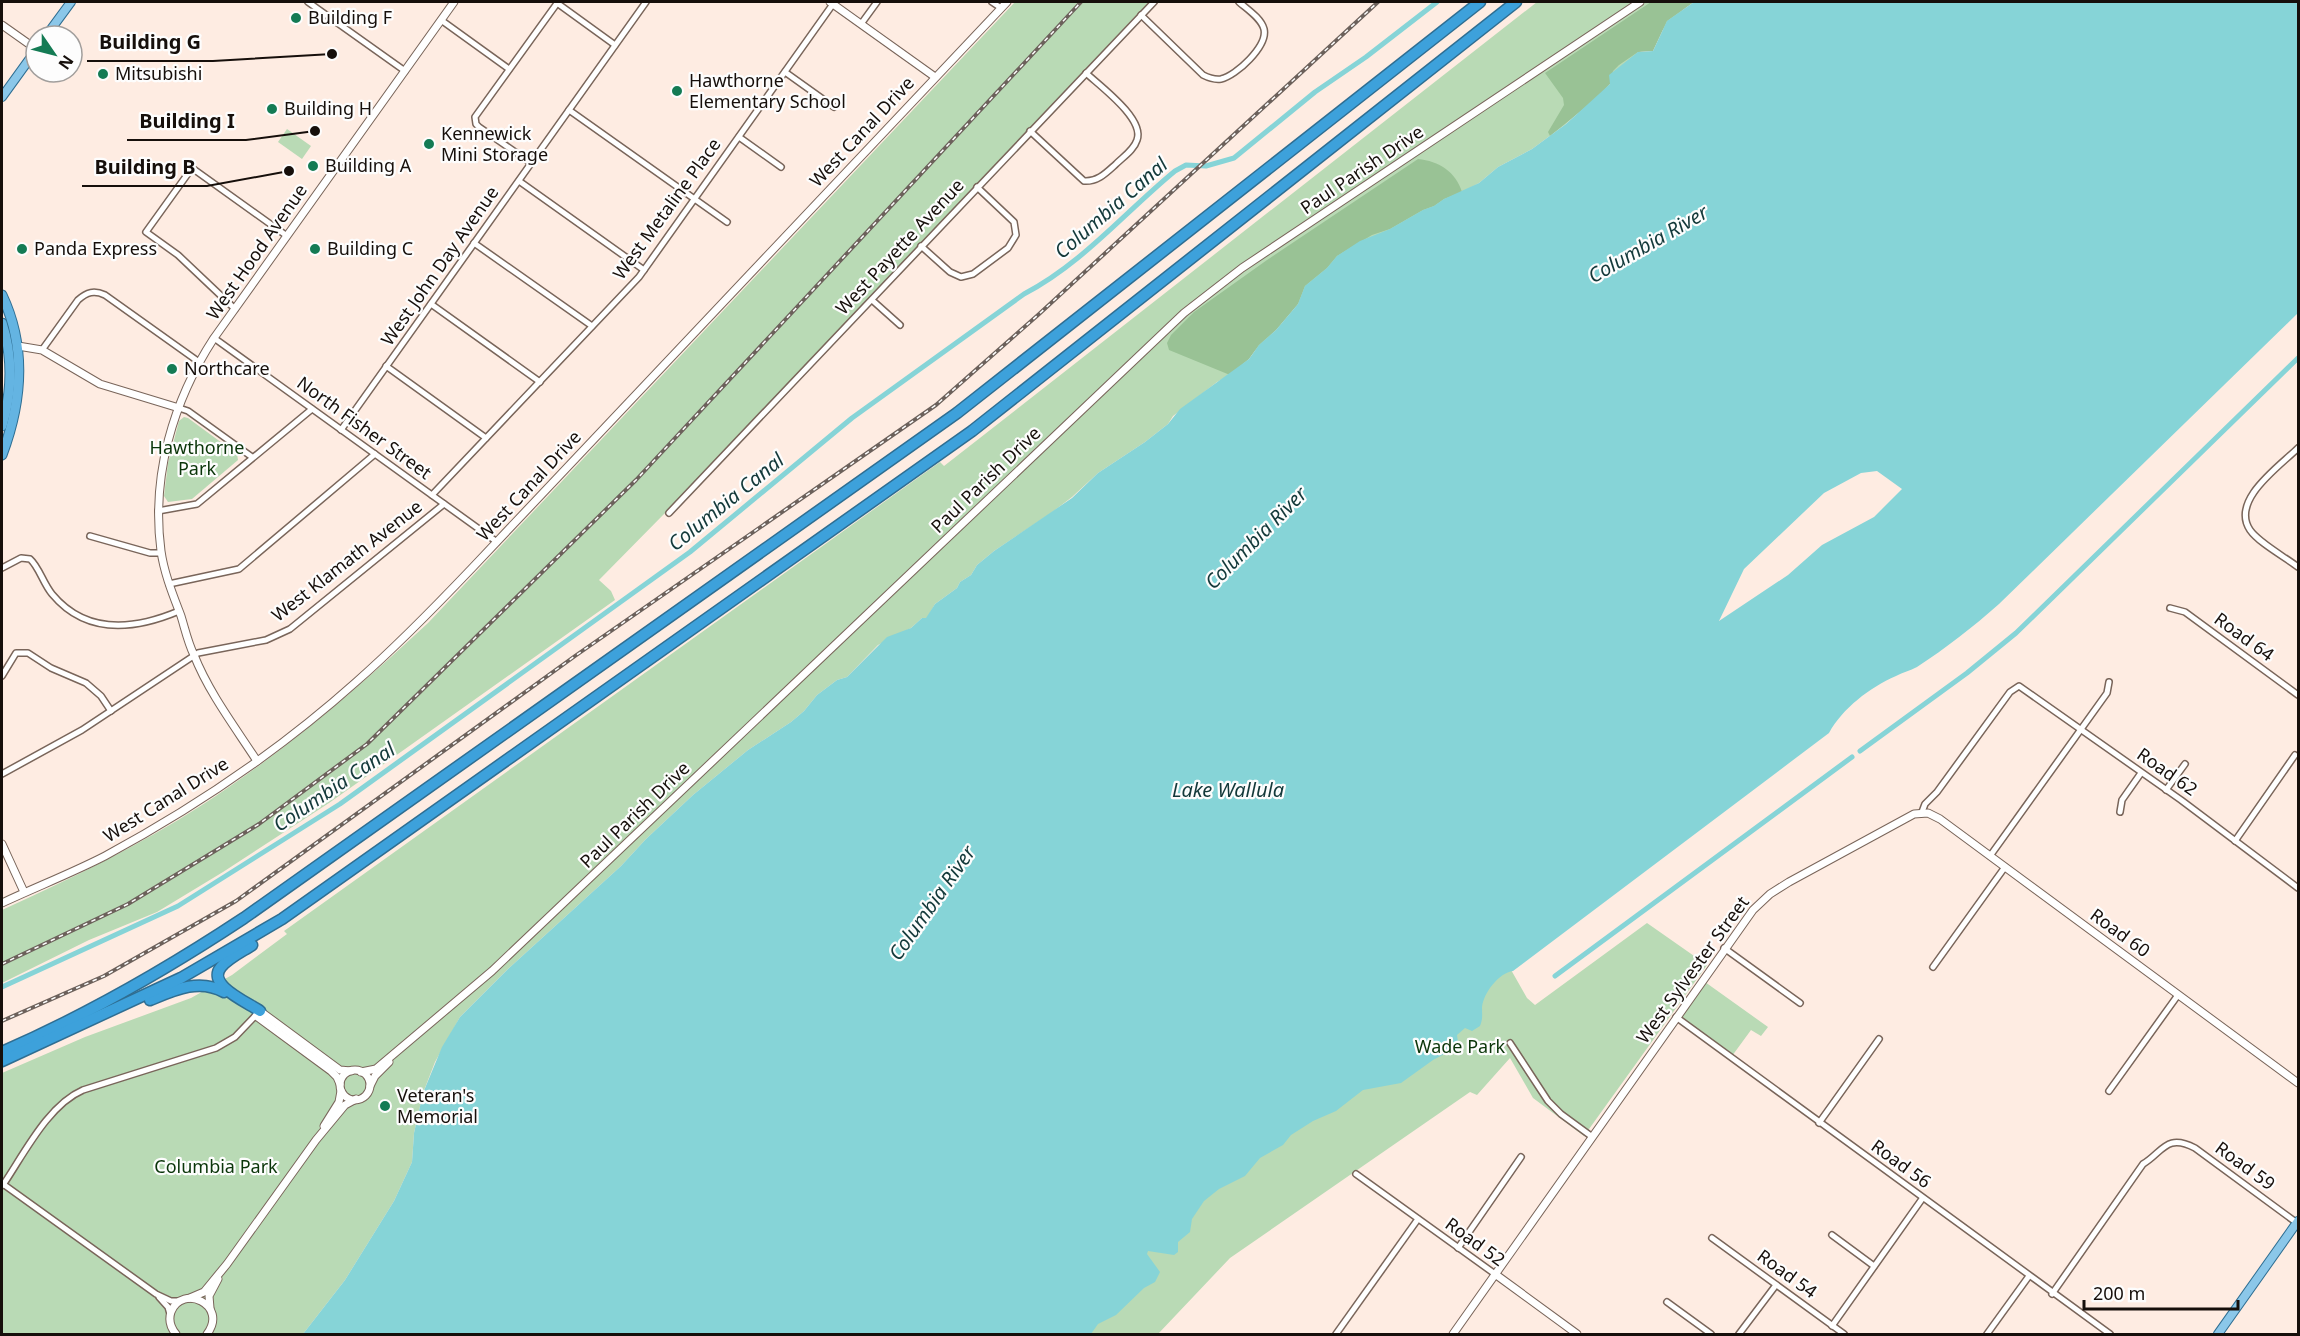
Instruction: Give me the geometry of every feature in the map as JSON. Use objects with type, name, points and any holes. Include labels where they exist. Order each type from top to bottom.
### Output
[{"type":"highway","points":[[2,1052],[119,994],[222,932],[957,413],[1480,2]]},
{"type":"highway","points":[[2,1060],[181,978],[282,919],[972,431],[1515,2]]},
{"type":"highway","points":[[2,295],[9,312],[10,385],[2,426]]},
{"type":"highway","points":[[2,322],[9,346],[20,369],[18,398],[2,455]]},
{"type":"highway","points":[[258,1013],[220,985],[218,974],[222,966],[336,888],[403,834]]},
{"type":"highway","points":[[69,1031],[171,992],[196,985],[210,986],[220,990],[258,1013]]},
{"type":"main road","points":[[55,24],[71,2]]},
{"type":"main road","points":[[2,97],[24,67]]},
{"type":"main road","points":[[2218,1335],[2298,1222]]},
{"type":"street","points":[[308,2],[405,71]]},
{"type":"street","name":"West Hood Avenue","points":[[257,761],[218,700],[194,656],[170,584],[161,553],[158,511],[165,451],[179,408],[199,362],[214,338],[454,2]]},
{"type":"street","points":[[531,163],[476,123],[475,117],[558,2],[615,45]]},
{"type":"street","name":"West John Day Avenue","points":[[341,430],[646,2]]},
{"type":"street","points":[[861,24],[877,2]]},
{"type":"street","points":[[992,2],[1001,8]]},
{"type":"street","name":"West Canal Drive","points":[[2,903],[104,856],[177,814],[257,761],[355,683],[419,623],[497,542],[1007,2]]},
{"type":"street","name":"West Payette Avenue","points":[[669,513],[1154,2]]},
{"type":"street","points":[[1141,15],[1203,75],[1220,79],[1233,73],[1260,48],[1264,39],[1262,26],[1239,2]]},
{"type":"street","name":"Paul Parish Drive","points":[[361,1072],[374,1070],[507,957],[1191,307],[1252,261],[1640,2]]},
{"type":"street","points":[[832,3],[935,77]]},
{"type":"street","name":"West Metaline Place","points":[[432,495],[644,270],[832,3]]},
{"type":"street","points":[[441,20],[510,69]]},
{"type":"street","points":[[2,25],[24,41]]},
{"type":"street","points":[[785,72],[834,107]]},
{"type":"street","points":[[1030,131],[1080,177],[1088,181],[1103,176],[1135,146],[1139,134],[1135,120],[1086,73]]},
{"type":"street","points":[[569,110],[727,222]]},
{"type":"street","points":[[739,137],[781,167]]},
{"type":"street","points":[[235,309],[178,255],[146,232],[192,168],[287,236]]},
{"type":"street","points":[[519,181],[644,270]]},
{"type":"street","points":[[921,246],[950,272],[961,277],[973,274],[1008,248],[1016,235],[1014,222],[977,187]]},
{"type":"street","points":[[474,243],[592,326]]},
{"type":"street","points":[[42,350],[78,300],[89,292],[105,295],[199,362]]},
{"type":"street","points":[[872,300],[900,325]]},
{"type":"street","points":[[431,304],[540,382]]},
{"type":"street","name":"North Fisher Street","points":[[214,338],[497,542]]},
{"type":"street","points":[[9,346],[42,350],[100,384],[188,411],[252,457]]},
{"type":"street","points":[[386,366],[486,438]]},
{"type":"street","points":[[158,511],[197,504],[312,409]]},
{"type":"street","points":[[2298,448],[2249,498],[2245,513],[2250,530],[2298,567]]},
{"type":"street","points":[[170,584],[239,569],[375,454]]},
{"type":"street","name":"West Klamath Avenue","points":[[2,774],[111,711],[202,651],[266,640],[290,629],[444,504]]},
{"type":"street","points":[[90,536],[150,554],[161,553]]},
{"type":"street","points":[[2,568],[16,560],[28,558],[33,562],[57,600],[72,612],[93,621],[114,626],[136,625],[179,611]]},
{"type":"street","name":"Road 64","points":[[2170,608],[2185,612],[2298,695]]},
{"type":"street","points":[[2,676],[13,656],[20,652],[28,653],[51,668],[86,684],[101,696],[111,711]]},
{"type":"street","points":[[1990,856],[2108,693],[2109,682]]},
{"type":"street","name":"Road 62","points":[[2015,687],[2023,688],[2298,888]]},
{"type":"street","name":"West Sylvester Street","points":[[1453,1335],[1591,1136],[1753,910],[1779,888],[1922,812],[2015,687]]},
{"type":"street","points":[[42,742],[46,750]]},
{"type":"street","points":[[2235,841],[2295,755]]},
{"type":"street","points":[[2166,790],[2185,764]]},
{"type":"street","points":[[2120,812],[2122,800],[2141,773]]},
{"type":"street","name":"Road 60","points":[[1922,812],[1936,816],[2298,1083]]},
{"type":"street","points":[[2,844],[24,892]]},
{"type":"street","points":[[1933,967],[2005,867]]},
{"type":"street","points":[[1724,948],[1800,1003]]},
{"type":"street","points":[[2109,1091],[2178,994]]},
{"type":"street","points":[[258,1013],[235,1037],[216,1048],[90,1087],[67,1099],[51,1115],[2,1184],[156,1294],[171,1301],[203,1294],[316,1140],[338,1105],[343,1076],[351,1071]]},
{"type":"street","points":[[258,1013],[340,1070],[361,1072],[369,1080],[369,1088],[364,1096],[344,1106],[316,1140]]},
{"type":"street","points":[[258,1013],[331,1071],[337,1077],[347,1098],[356,1100]]},
{"type":"street","name":"Road 56","points":[[1676,1017],[2029,1276],[2101,1332],[2110,1335]]},
{"type":"street","points":[[1819,1123],[1879,1039]]},
{"type":"street","points":[[1510,1043],[1548,1101],[1561,1114],[1591,1136]]},
{"type":"street","name":"Paul Parish Drive","points":[[369,1088],[375,1076],[405,1044]]},
{"type":"street","name":"Road 59","points":[[2052,1294],[2144,1164],[2161,1148],[2173,1143],[2183,1143],[2195,1148],[2298,1222]]},
{"type":"street","points":[[1458,1248],[1521,1157]]},
{"type":"street","name":"Road 52","points":[[1356,1174],[1577,1335]]},
{"type":"street","points":[[1832,1326],[1922,1199]]},
{"type":"street","points":[[1336,1335],[1418,1219]]},
{"type":"street","points":[[1832,1235],[1874,1266]]},
{"type":"street","name":"Road 54","points":[[1712,1238],[1844,1335]]},
{"type":"street","points":[[207,1335],[212,1324],[208,1301],[210,1293],[227,1264]]},
{"type":"street","points":[[1987,1335],[2029,1276]]},
{"type":"street","points":[[1739,1335],[1776,1285]]},
{"type":"street","points":[[156,1294],[168,1307],[174,1333]]},
{"type":"street","points":[[170,1318],[173,1308],[187,1299],[204,1302],[210,1310]]},
{"type":"street","points":[[1667,1302],[1711,1335]]},
{"type":"green space","points":[[1015,2],[1149,2],[599,580],[611,591],[615,600],[329,803],[223,872],[157,912],[89,940],[2,983],[2,910],[104,861],[202,805],[291,742],[374,672],[428,623]]},
{"type":"green space","name":"Columbia Park","points":[[1537,2],[1694,2],[1688,5],[1566,124],[1532,149],[1498,167],[1479,183],[1462,192],[1298,304],[1276,330],[1230,375],[1217,382],[1173,416],[1168,424],[1145,442],[1098,473],[1051,513],[994,551],[977,565],[971,575],[960,582],[957,588],[935,604],[927,618],[922,618],[911,628],[878,645],[847,677],[837,680],[817,695],[791,722],[748,750],[693,795],[621,866],[508,969],[460,1017],[435,1062],[423,1093],[414,1133],[412,1162],[394,1201],[345,1280],[303,1334],[2,1334],[2,1073],[85,1037],[191,998],[232,975],[287,934],[284,931],[940,462],[944,466]]},
{"type":"green space","points":[[1651,2],[1694,2],[1667,21],[1653,51],[1638,52],[1619,65],[1613,71],[1610,84],[1597,98],[1550,136],[1548,132],[1564,105],[1563,98],[1545,73]]},
{"type":"green space","points":[[287,129],[311,146],[302,159],[278,142]]},
{"type":"green space","points":[[1418,159],[1433,162],[1446,169],[1456,179],[1462,192],[1444,199],[1390,229],[1372,235],[1337,256],[1327,268],[1305,286],[1298,304],[1276,330],[1259,345],[1249,359],[1230,375],[1169,350],[1167,343],[1171,335],[1194,312]]},
{"type":"green space","name":"Hawthorne Park","points":[[184,417],[237,454],[238,460],[192,499],[168,502],[164,496],[168,463],[179,421]]},
{"type":"green space","name":"Wade Park","points":[[1647,923],[1707,965],[1584,1136],[1533,1098],[1510,1058],[1477,1095],[1470,1092],[1230,1258],[1158,1334],[1046,1334],[1090,1288],[1506,961],[1527,998],[1535,1005]]},
{"type":"green space","points":[[1705,982],[1768,1027],[1761,1036],[1751,1030],[1732,1056],[1680,1018]]},
{"type":"water","name":"Lake Wallula","points":[[1694,2],[2298,2],[2298,313],[1989,613],[1917,667],[1886,681],[1867,693],[1849,707],[1829,733],[1513,971],[1498,979],[1483,1001],[1480,1026],[1472,1031],[1465,1028],[1457,1035],[1458,1042],[1452,1050],[1433,1060],[1401,1083],[1363,1090],[1336,1111],[1313,1121],[1291,1135],[1283,1145],[1260,1158],[1245,1176],[1219,1189],[1204,1201],[1192,1219],[1190,1232],[1178,1242],[1178,1252],[1174,1255],[1148,1251],[1147,1254],[1160,1272],[1155,1282],[1144,1288],[1116,1315],[1098,1324],[1091,1334],[303,1334],[345,1280],[394,1201],[412,1162],[414,1133],[423,1093],[442,1047],[460,1017],[508,969],[621,866],[693,795],[748,750],[791,722],[817,695],[837,680],[847,677],[887,637],[911,628],[922,618],[926,618],[935,604],[957,588],[960,582],[971,575],[977,565],[994,551],[1072,498],[1098,473],[1145,442],[1168,424],[1180,409],[1249,359],[1259,345],[1276,330],[1298,304],[1305,286],[1327,268],[1337,256],[1360,241],[1390,229],[1444,199],[1479,183],[1498,167],[1532,149],[1566,124],[1610,84],[1609,75],[1638,52],[1653,51],[1667,21]],"holes":[[[1877,471],[1902,489],[1874,517],[1822,545],[1788,575],[1719,621],[1744,569],[1824,493],[1861,473]]]},
{"type":"waterway","name":"Columbia Canal","points":[[2,987],[178,906],[340,804],[690,552],[852,418],[1024,294],[1065,268],[1175,171],[1186,165],[1206,166],[1234,158],[1315,92],[1366,57],[1437,2]]},
{"type":"waterway","points":[[1860,751],[1967,673],[2016,633],[2298,358]]},
{"type":"waterway","points":[[1555,976],[1852,757]]},
{"type":"railway","points":[[2,964],[128,904],[259,824],[367,744],[636,480],[1081,2]]},
{"type":"railway","points":[[2,1021],[104,976],[236,901],[575,656],[936,405],[1038,315],[1378,2]]},
{"type":"place","name":"Building F","points":[[296,18]]},
{"type":"place","name":"Building G","points":[[332,54]]},
{"type":"place","name":"Mitsubishi","points":[[103,74]]},
{"type":"place","name":"Hawthorne Elementary School","points":[[677,91]]},
{"type":"place","name":"Building H","points":[[272,109]]},
{"type":"place","name":"Building I","points":[[315,131]]},
{"type":"place","name":"Kennewick Mini Storage","points":[[429,144]]},
{"type":"place","name":"Building A","points":[[313,166]]},
{"type":"place","name":"Building B","points":[[289,171]]},
{"type":"place","name":"Panda Express","points":[[22,249]]},
{"type":"place","name":"Building C","points":[[315,249]]},
{"type":"place","name":"Northcare","points":[[172,369]]},
{"type":"place","name":"Veteran's Memorial","points":[[385,1106]]},
{"type":"water label","name":"Columbia River","points":[[1648,244]]},
{"type":"water label","name":"Columbia River","points":[[1256,538]]},
{"type":"water label","name":"Columbia River","points":[[932,903]]}]
